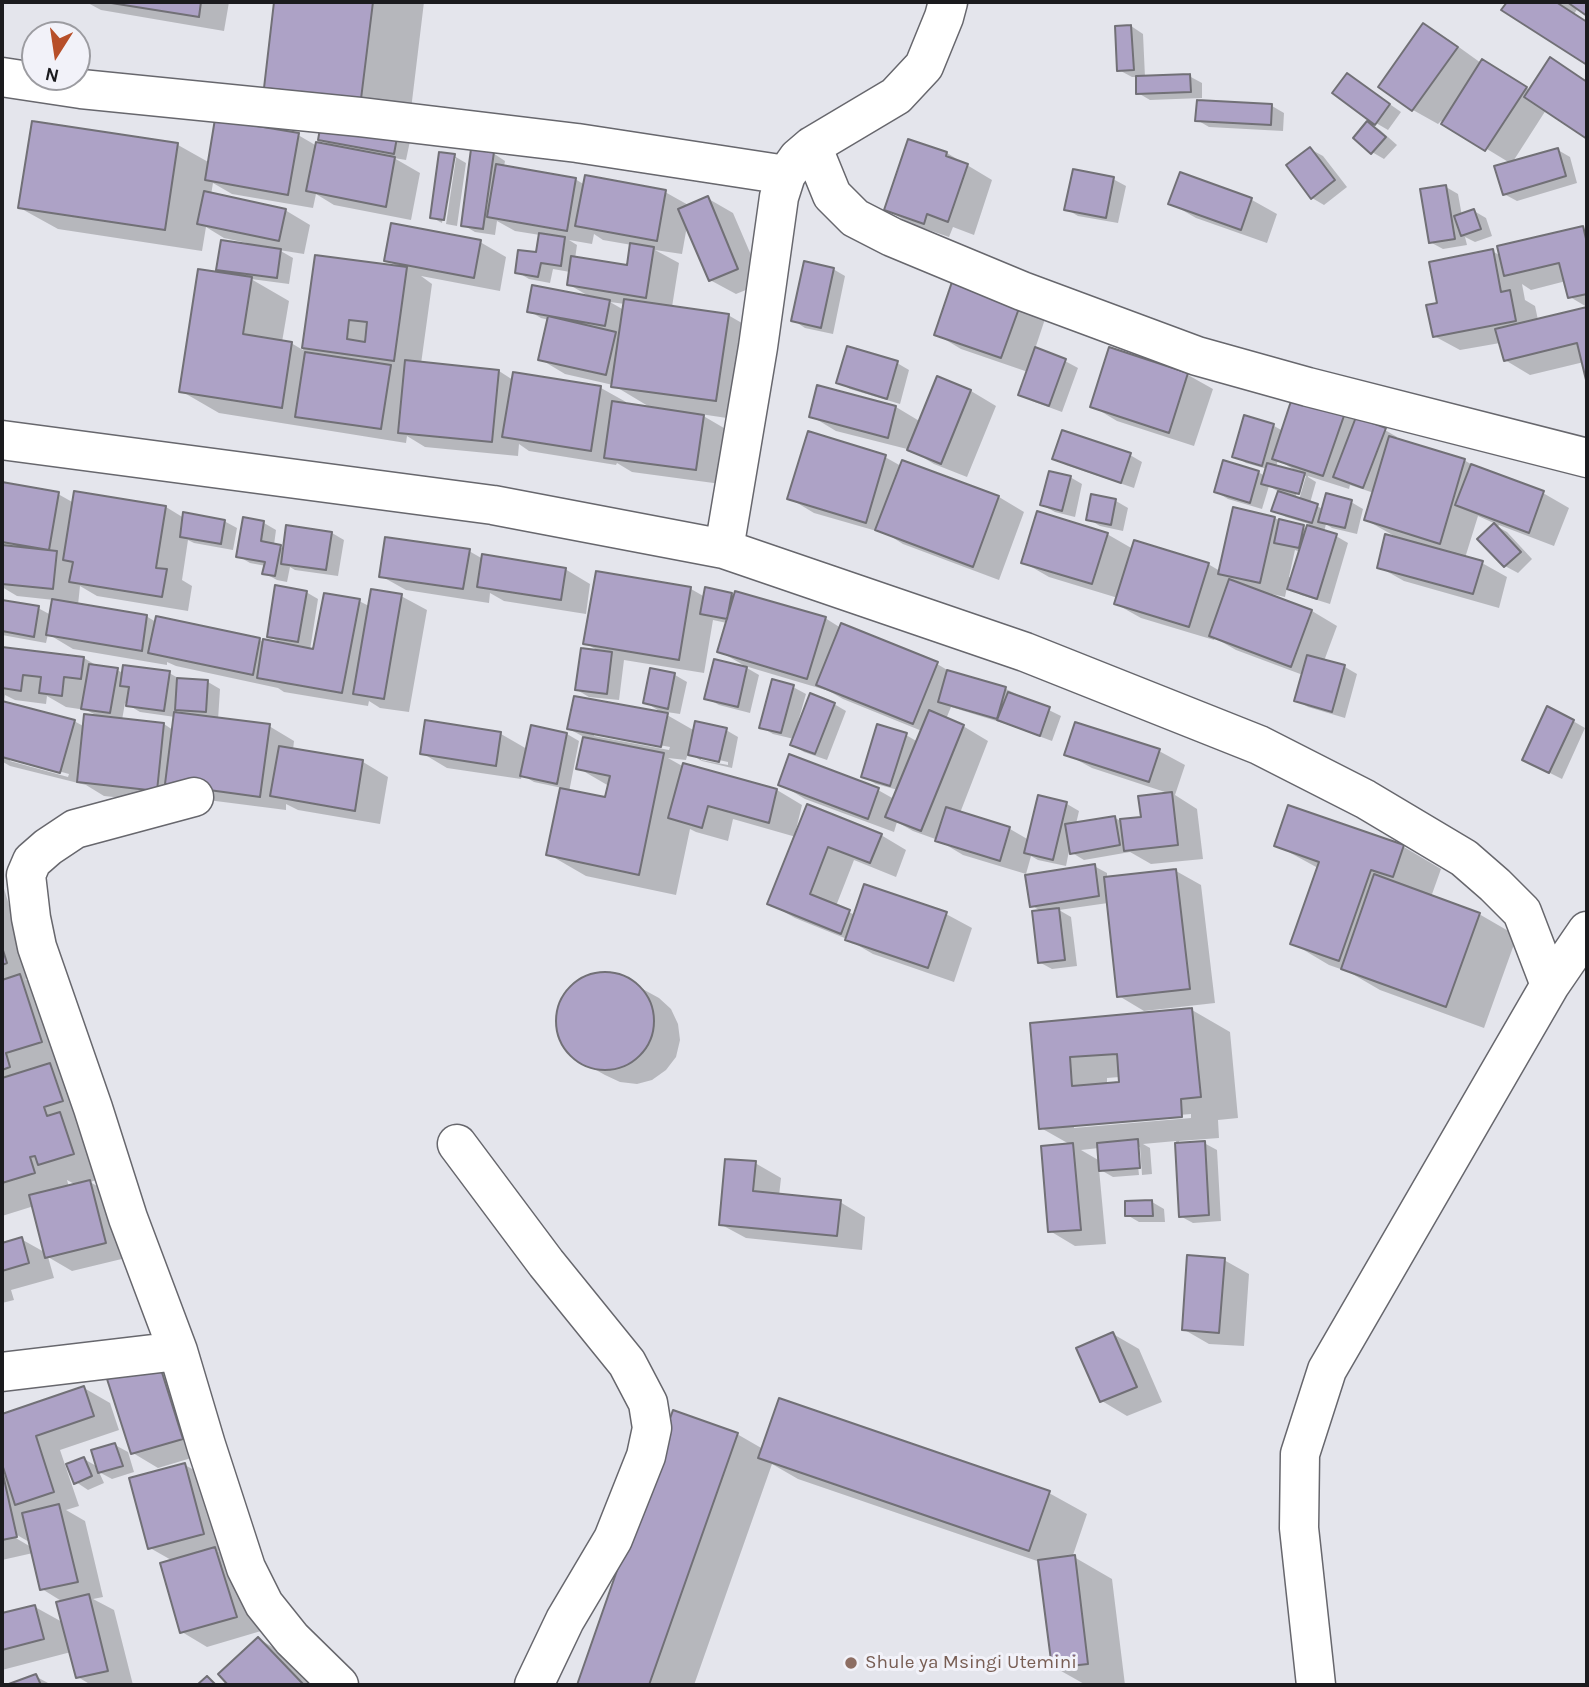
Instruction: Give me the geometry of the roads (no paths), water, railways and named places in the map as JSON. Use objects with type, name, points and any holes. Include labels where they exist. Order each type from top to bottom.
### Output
[{"type":"street","points":[[724,549],[758,347],[779,197],[786,175],[798,158],[812,146],[896,96],[924,66],[948,2]]},
{"type":"street","points":[[2,77],[81,89],[360,117],[577,143],[786,175]]},
{"type":"street","points":[[812,146],[832,195],[855,218],[892,237],[1021,291],[1197,356],[1587,458]]},
{"type":"street","points":[[2,440],[493,505],[724,549],[1025,652],[1259,745],[1365,799],[1464,858],[1495,884],[1521,912],[1550,985]]},
{"type":"street","points":[[194,797],[75,829],[48,847],[32,862],[26,876],[29,905],[37,947],[128,1218],[178,1351],[231,1524],[252,1580],[264,1604],[292,1639],[339,1685]]},
{"type":"street","points":[[1316,1685],[1299,1528],[1300,1454],[1327,1370],[1550,985],[1587,931]]},
{"type":"street","points":[[457,1144],[546,1263],[627,1363],[648,1403],[652,1428],[646,1456],[613,1539],[565,1620],[534,1685]]},
{"type":"street","points":[[2,1373],[178,1351]]},
{"type":"place","name":"Shule ya Msingi Utemini","points":[[851,1663]]}]
